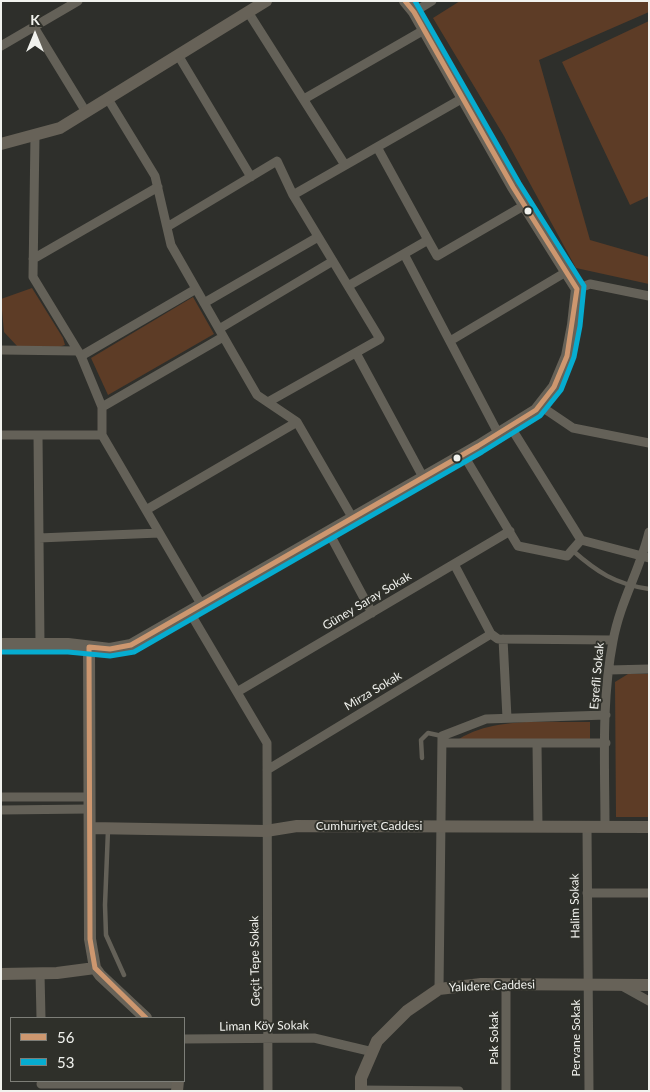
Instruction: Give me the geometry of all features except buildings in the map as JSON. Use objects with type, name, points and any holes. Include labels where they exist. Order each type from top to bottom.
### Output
[{"type":"street","points":[[1,46],[78,1]]},
{"type":"street","points":[[1,144],[60,128],[266,1]]},
{"type":"street","points":[[1,644],[40,644],[110,649],[130,645],[510,426],[540,405],[554,387],[567,356],[573,325],[576,289],[408,4],[432,1]]},
{"type":"street","points":[[248,12],[346,165]]},
{"type":"street","points":[[34,27],[86,112]]},
{"type":"street","points":[[304,100],[424,30]]},
{"type":"street","points":[[178,55],[251,176]]},
{"type":"street","points":[[293,195],[463,98]]},
{"type":"street","points":[[108,99],[155,176],[171,245],[257,395],[297,422],[352,517]]},
{"type":"street","points":[[1,435],[102,435],[102,406],[80,353],[33,277],[35,135]]},
{"type":"street","points":[[376,147],[437,256],[525,205]]},
{"type":"street","points":[[167,227],[277,161],[293,195],[380,339],[268,402]]},
{"type":"street","points":[[33,258],[158,187]]},
{"type":"street","points":[[204,303],[318,237]]},
{"type":"street","points":[[348,286],[428,240]]},
{"type":"street","points":[[404,254],[498,433]]},
{"type":"street","points":[[102,406],[333,261]]},
{"type":"street","points":[[450,341],[566,272]]},
{"type":"street","points":[[576,289],[590,284],[649,296]]},
{"type":"street","points":[[1,350],[80,353],[196,289]]},
{"type":"street","points":[[356,353],[424,477]]},
{"type":"street","points":[[540,405],[572,428],[649,443]]},
{"type":"street","points":[[146,510],[297,422]]},
{"type":"street","points":[[510,426],[581,540],[646,557]]},
{"type":"street","points":[[38,435],[40,644]]},
{"type":"street","name":"Geçit Tepe Sokak","points":[[102,435],[159,534],[237,692],[267,743],[268,1091]]},
{"type":"street","points":[[463,454],[518,546],[567,556],[581,540]]},
{"type":"street","points":[[328,531],[372,613]]},
{"type":"street","name":"Güney Saray Sokak","points":[[237,692],[510,531]]},
{"type":"street","name":"Eşrefli Sokak","points":[[605,828],[606,715],[613,640],[629,586],[646,557],[649,532]]},
{"type":"street","points":[[39,538],[159,534]]},
{"type":"street","points":[[454,564],[491,634],[502,638],[613,640]]},
{"type":"street","name":"Mirza Sokak","points":[[267,770],[491,634]]},
{"type":"street","points":[[502,638],[507,718]]},
{"type":"street","points":[[89,647],[90,939],[95,968],[100,976],[145,1017]]},
{"type":"street","points":[[609,670],[649,669]]},
{"type":"street","points":[[442,740],[486,719],[606,715]]},
{"type":"street","points":[[442,740],[606,743]]},
{"type":"street","points":[[438,989],[442,740]]},
{"type":"street","points":[[537,743],[538,827]]},
{"type":"street","points":[[1,797],[90,803]]},
{"type":"street","points":[[1,810],[90,803]]},
{"type":"street","name":"Cumhuriyet Caddesi","points":[[90,828],[266,831],[296,826],[649,827]]},
{"type":"street","name":"Halim Sokak","points":[[587,827],[588,984]]},
{"type":"street","points":[[587,893],[649,893]]},
{"type":"street","points":[[1,974],[95,968]]},
{"type":"street","points":[[40,973],[40,1017]]},
{"type":"street","name":"Yalıdere Caddesi","points":[[361,1090],[361,1078],[377,1041],[407,1011],[438,989],[506,984],[649,985]]},
{"type":"street","name":"Pak Sokak","points":[[506,984],[506,1091]]},
{"type":"street","name":"Pervane Sokak","points":[[588,984],[589,1091]]},
{"type":"street","points":[[619,985],[649,1001]]},
{"type":"street","name":"Liman Köy Sokak","points":[[185,1039],[314,1038],[373,1052]]},
{"type":"street","points":[[41,1085],[178,1085]]},
{"type":"street","points":[[361,1090],[459,1091]]},
{"type":"lane","points":[[572,550],[588,564],[616,582],[649,589]]},
{"type":"lane","points":[[422,758],[421,740],[428,733],[442,740]]},
{"type":"lane","points":[[108,828],[105,905],[106,935],[124,975]]},
{"type":"shaded area","points":[[460,1],[649,1],[649,12],[539,60],[590,240],[649,257],[649,284],[576,268],[504,136],[433,18]]},
{"type":"shaded area","points":[[649,21],[649,196],[630,205],[562,62]]},
{"type":"shaded area","points":[[32,288],[63,338],[65,345],[59,347],[17,346],[4,332],[1,299]]},
{"type":"shaded area","points":[[193,297],[214,334],[108,395],[91,358]]},
{"type":"shaded area","points":[[628,674],[649,674],[649,817],[616,817],[615,682]]},
{"type":"shaded area","points":[[523,722],[590,722],[590,739],[459,739],[489,727],[506,724]]},
{"type":"transit line","name":"56","points":[[145,1017],[95,968],[90,939],[89,647],[110,649],[131,645],[478,446],[536,410],[554,387],[567,356],[577,289],[513,187],[414,12],[405,1]]},
{"type":"transit line","name":"53","points":[[1,652],[68,652],[110,656],[134,652],[482,452],[540,416],[561,390],[574,357],[580,326],[584,286],[519,183],[415,1]]}]
